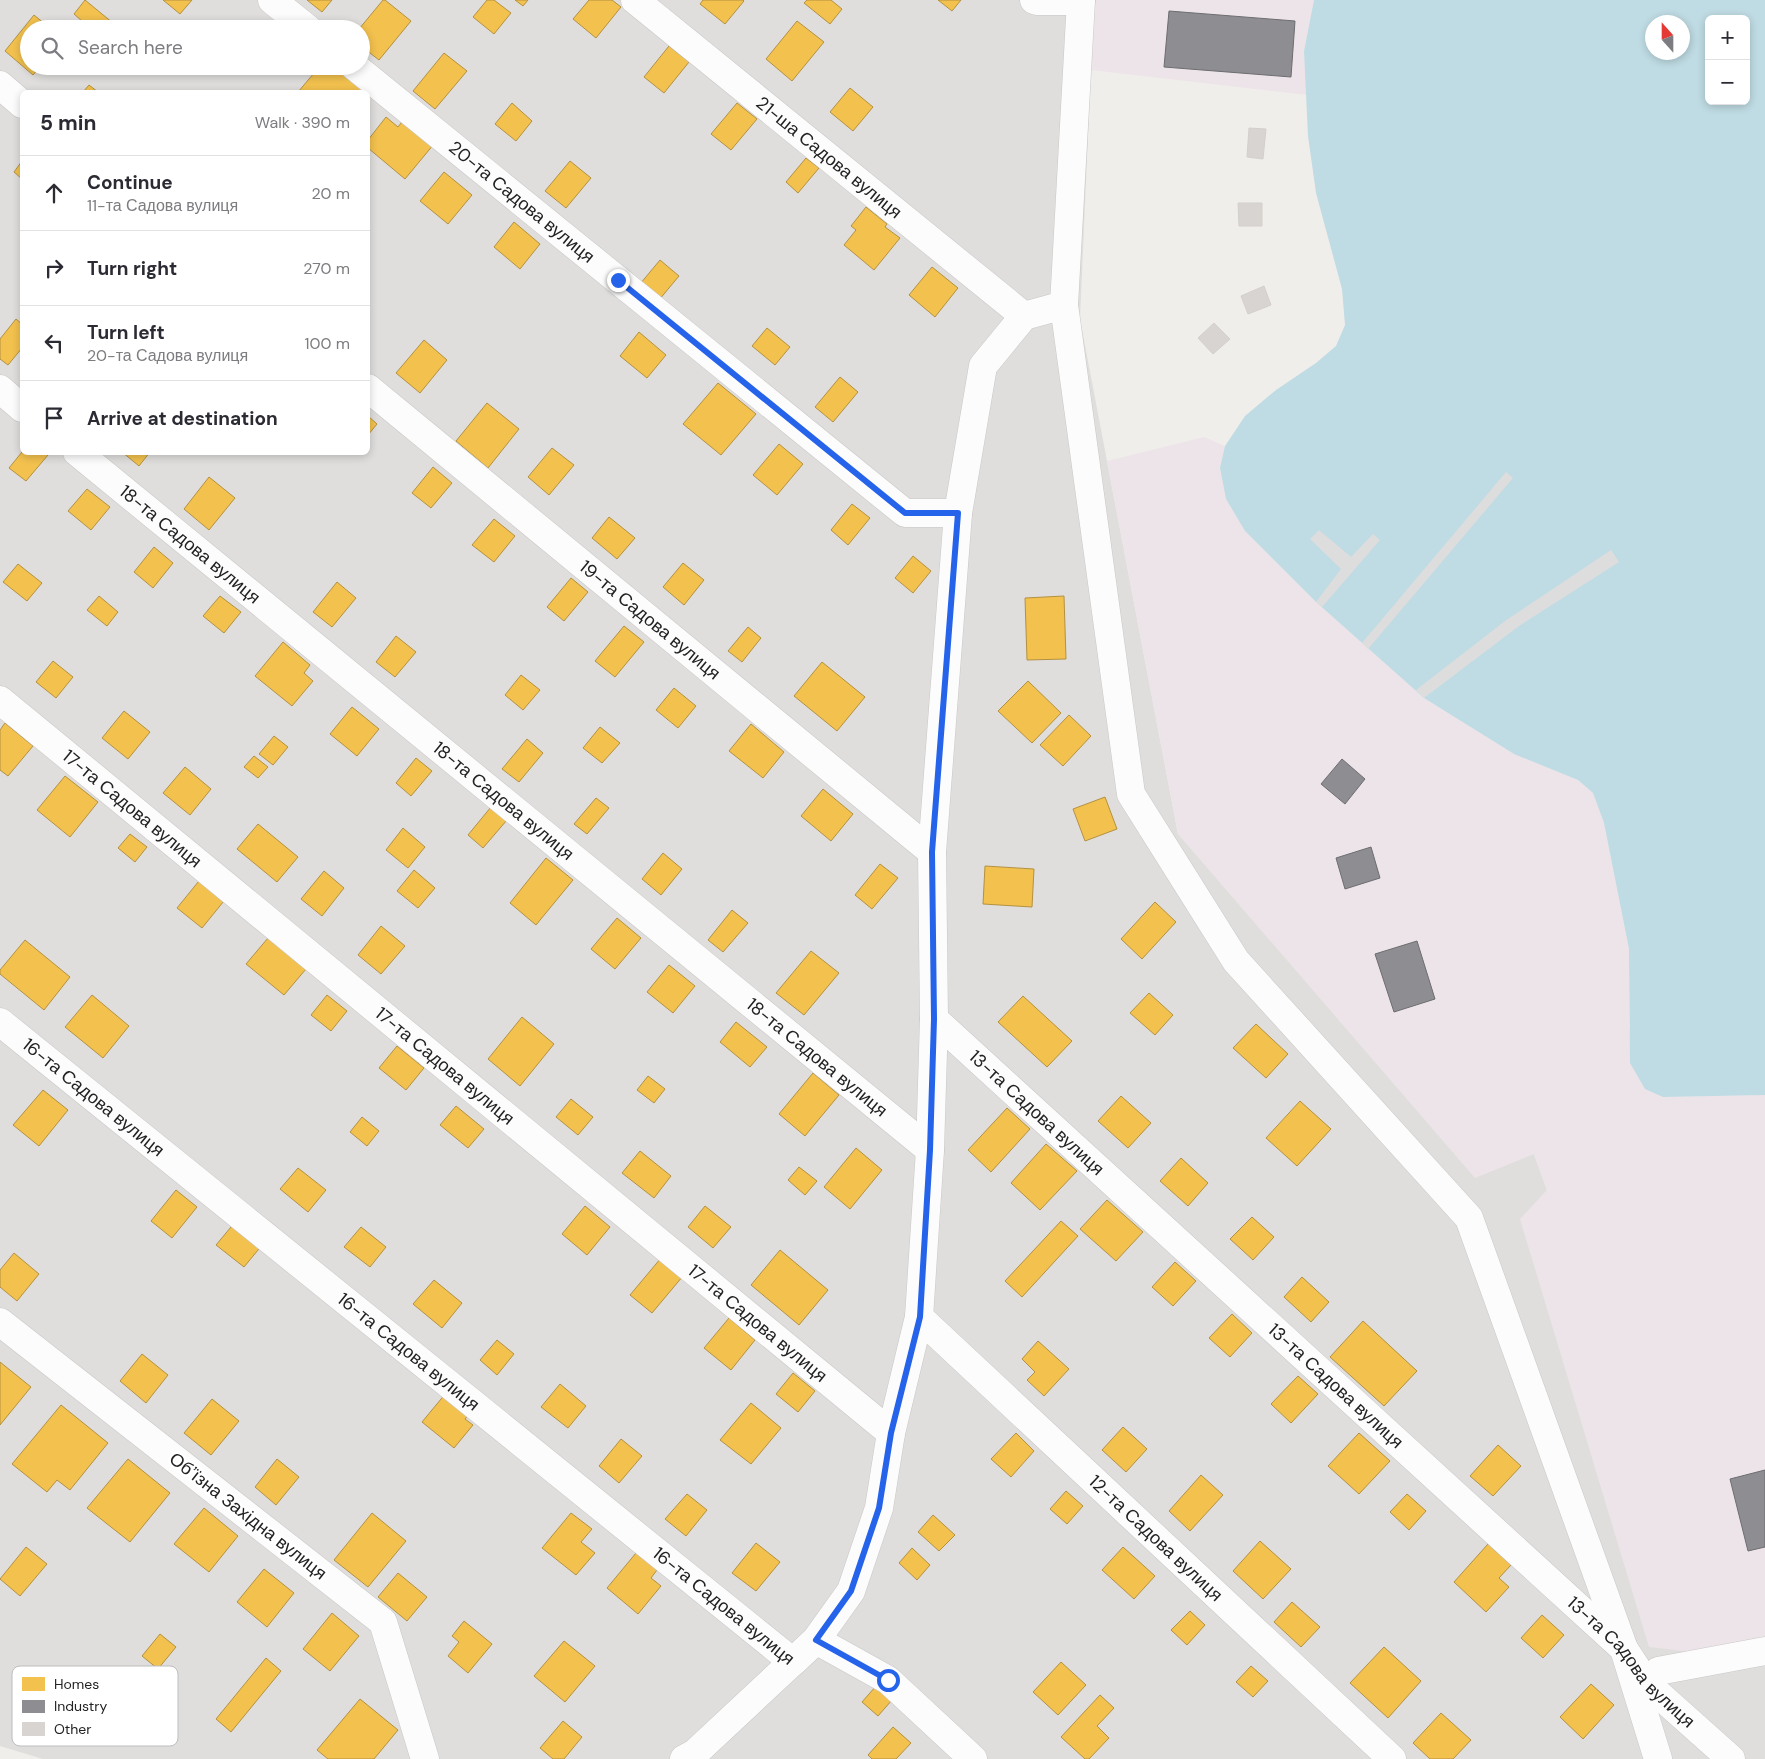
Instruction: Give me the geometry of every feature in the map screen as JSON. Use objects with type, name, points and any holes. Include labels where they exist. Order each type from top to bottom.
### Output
[{"type":"street","points":[[272,0],[297,20]]},
{"type":"street","name":"21-ша Садова вулиця","points":[[635,0],[1024,316]]},
{"type":"street","points":[[1034,0],[1081,1],[1064,305],[1131,794],[1236,960],[1469,1218],[1624,1649],[1658,1759]]},
{"type":"street","name":"20-та Садова вулиця","points":[[365,75],[905,513],[958,513]]},
{"type":"street","points":[[0,85],[20,102]]},
{"type":"street","points":[[1024,316],[1064,305]]},
{"type":"street","name":"16-та Садова вулиця","points":[[0,1022],[792,1662],[816,1640],[851,1591],[879,1508],[891,1433],[920,1317],[930,1150],[934,1019],[932,852],[958,513],[983,366],[1024,316]]},
{"type":"street","points":[[0,389],[20,406]]},
{"type":"street","name":"19-та Садова вулиця","points":[[370,390],[932,852]]},
{"type":"street","name":"18-та Садова вулиця","points":[[81,455],[930,1150]]},
{"type":"street","name":"17-та Садова вулиця","points":[[0,700],[891,1433]]},
{"type":"street","name":"13-та Садова вулиця","points":[[934,1019],[1624,1649],[1648,1684],[1731,1759]]},
{"type":"street","name":"12-та Садова вулиця","points":[[920,1317],[1392,1759]]},
{"type":"street","name":"Обʼїзна Західна вулиця","points":[[0,1322],[383,1622],[425,1759]]},
{"type":"street","points":[[816,1640],[888,1680],[973,1759]]},
{"type":"street","points":[[1648,1684],[1658,1672],[1765,1651]]},
{"type":"street","points":[[692,1757],[792,1662]]},
{"type":"shaded area","points":[[0,0],[1094,0],[1080,319],[1178,834],[1534,1154],[1547,1190],[1765,1641],[1765,1759],[43,1759],[0,1746]]},
{"type":"shaded area","points":[[1094,0],[1314,0],[1304,51],[1307,95],[1091,70]]},
{"type":"shaded area","points":[[1204,437],[1225,446],[1220,468],[1226,499],[1245,531],[1316,602],[1424,698],[1514,754],[1578,780],[1593,793],[1604,823],[1629,949],[1629,1029],[1663,1097],[1765,1095],[1765,1641],[1717,1655],[1649,1647],[1520,1219],[1547,1190],[1534,1154],[1475,1178],[1178,834],[1107,461]]},
{"type":"water","points":[[1314,0],[1765,0],[1765,1095],[1663,1097],[1645,1089],[1630,1063],[1629,949],[1604,823],[1593,793],[1578,780],[1514,754],[1424,698],[1316,602],[1245,531],[1226,499],[1220,468],[1225,446],[1245,416],[1276,390],[1316,363],[1336,346],[1345,325],[1342,289],[1316,193],[1308,136],[1304,51]]},
{"type":"pier","points":[[1506,472],[1513,478],[1368,649],[1362,643]]},
{"type":"pier","points":[[1319,530],[1351,557],[1373,534],[1380,540],[1322,607],[1316,602],[1341,569],[1310,539]]},
{"type":"pier","points":[[1611,550],[1619,562],[1519,626],[1424,698],[1416,690],[1505,621]]},
{"type":"building: Homes","points":[[85,0],[109,20],[81,20],[74,14]]},
{"type":"building: Homes","points":[[163,0],[192,0],[180,14]]},
{"type":"building: Homes","points":[[307,0],[332,0],[322,12]]},
{"type":"building: Homes","points":[[385,0],[411,21],[379,60],[370,53],[370,20],[366,20]]},
{"type":"building: Homes","points":[[487,0],[494,0],[511,13],[494,34],[473,17]]},
{"type":"building: Homes","points":[[515,0],[528,0],[523,6]]},
{"type":"building: Homes","points":[[589,0],[612,0],[621,7],[596,38],[573,19]]},
{"type":"building: Homes","points":[[703,0],[744,1],[725,24],[700,4]]},
{"type":"building: Homes","points":[[807,0],[831,0],[842,9],[830,24],[804,3]]},
{"type":"building: Homes","points":[[938,0],[961,0],[952,11]]},
{"type":"building: Homes","points":[[34,15],[40,20],[30,20]]},
{"type":"building: Homes","points":[[797,21],[824,42],[792,81],[766,59]]},
{"type":"building: Homes","points":[[20,32],[20,64],[5,51]]},
{"type":"building: Homes","points":[[669,46],[689,62],[664,93],[644,77]]},
{"type":"building: Homes","points":[[444,53],[467,71],[435,109],[413,91]]},
{"type":"building: Homes","points":[[312,75],[348,75],[366,90],[300,90]]},
{"type":"building: Homes","points":[[89,85],[95,90],[85,90]]},
{"type":"building: Homes","points":[[850,88],[873,107],[853,131],[830,112]]},
{"type":"building: Homes","points":[[512,103],[532,121],[516,141],[495,124]]},
{"type":"building: Homes","points":[[737,103],[757,119],[731,150],[711,134]]},
{"type":"building: Homes","points":[[386,117],[398,127],[404,119],[434,144],[405,179],[370,150],[370,137]]},
{"type":"building: Homes","points":[[806,158],[819,168],[798,193],[786,182]]},
{"type":"building: Homes","points":[[570,161],[591,178],[566,208],[545,191]]},
{"type":"building: Homes","points":[[20,164],[20,177],[14,172]]},
{"type":"building: Homes","points":[[444,172],[472,195],[448,224],[420,201]]},
{"type":"building: Homes","points":[[866,207],[887,224],[885,227],[900,238],[874,270],[844,245],[856,230],[851,226]]},
{"type":"building: Homes","points":[[514,222],[540,244],[520,269],[494,247]]},
{"type":"building: Homes","points":[[660,260],[679,276],[659,300],[640,284]]},
{"type":"building: Homes","points":[[932,267],[958,288],[935,317],[909,295]]},
{"type":"building: Homes","points":[[16,319],[20,322],[20,350],[8,365],[0,359],[0,339]]},
{"type":"building: Homes","points":[[767,328],[790,347],[775,365],[752,346]]},
{"type":"building: Homes","points":[[639,332],[666,355],[647,378],[620,356]]},
{"type":"building: Homes","points":[[424,340],[447,360],[420,393],[396,373]]},
{"type":"building: Homes","points":[[840,377],[858,392],[833,422],[815,407]]},
{"type":"building: Homes","points":[[718,383],[756,414],[721,455],[683,424]]},
{"type":"building: Homes","points":[[487,403],[519,429],[488,468],[456,441]]},
{"type":"building: Homes","points":[[370,418],[377,424],[370,433]]},
{"type":"building: Homes","points":[[779,444],[803,464],[777,495],[753,475]]},
{"type":"building: Homes","points":[[552,448],[574,465],[549,495],[528,477]]},
{"type":"building: Homes","points":[[20,454],[48,455],[26,481],[9,468]]},
{"type":"building: Homes","points":[[126,455],[148,455],[139,466]]},
{"type":"building: Homes","points":[[433,467],[452,483],[431,508],[412,493]]},
{"type":"building: Homes","points":[[209,477],[235,498],[209,530],[184,509]]},
{"type":"building: Homes","points":[[87,489],[110,507],[91,530],[68,511]]},
{"type":"building: Homes","points":[[852,504],[870,518],[848,545],[831,530]]},
{"type":"building: Homes","points":[[609,517],[635,538],[617,559],[592,538]]},
{"type":"building: Homes","points":[[494,519],[515,536],[494,562],[472,545]]},
{"type":"building: Homes","points":[[154,547],[173,563],[153,588],[134,572]]},
{"type":"building: Homes","points":[[913,556],[931,571],[913,593],[895,578]]},
{"type":"building: Homes","points":[[683,563],[704,580],[684,605],[663,587]]},
{"type":"building: Homes","points":[[18,564],[42,583],[27,601],[3,582]]},
{"type":"building: Homes","points":[[571,578],[588,592],[564,621],[547,607]]},
{"type":"building: Homes","points":[[337,582],[356,598],[332,627],[313,612]]},
{"type":"building: Homes","points":[[99,596],[118,612],[107,626],[87,610]]},
{"type":"building: Homes","points":[[220,596],[241,612],[224,633],[203,616]]},
{"type":"building: Homes","points":[[1064,596],[1066,659],[1027,660],[1025,598]]},
{"type":"building: Homes","points":[[624,626],[644,642],[615,677],[595,661]]},
{"type":"building: Homes","points":[[748,627],[761,638],[742,662],[728,651]]},
{"type":"building: Homes","points":[[396,636],[416,652],[395,677],[376,662]]},
{"type":"building: Homes","points":[[283,642],[310,665],[304,673],[313,681],[292,706],[255,676]]},
{"type":"building: Homes","points":[[53,661],[73,677],[56,698],[36,682]]},
{"type":"building: Homes","points":[[822,662],[865,697],[837,731],[794,696]]},
{"type":"building: Homes","points":[[521,675],[540,690],[523,710],[505,695]]},
{"type":"building: Homes","points":[[1028,681],[1061,713],[1032,743],[998,711]]},
{"type":"building: Homes","points":[[674,688],[696,706],[678,728],[656,710]]},
{"type":"building: Homes","points":[[352,707],[379,729],[357,756],[330,734]]},
{"type":"building: Homes","points":[[124,711],[150,732],[128,759],[102,738]]},
{"type":"building: Homes","points":[[1069,715],[1091,736],[1063,766],[1040,745]]},
{"type":"building: Homes","points":[[5,723],[33,746],[8,776],[0,770],[0,730]]},
{"type":"building: Homes","points":[[751,724],[784,752],[763,778],[729,751]]},
{"type":"building: Homes","points":[[600,727],[620,743],[602,763],[583,748]]},
{"type":"building: Homes","points":[[274,736],[288,747],[273,765],[259,754]]},
{"type":"building: Homes","points":[[527,739],[543,753],[519,782],[502,769]]},
{"type":"building: Homes","points":[[254,756],[268,767],[258,778],[244,767]]},
{"type":"building: Homes","points":[[416,758],[432,771],[411,796],[396,783]]},
{"type":"building: Homes","points":[[185,767],[211,789],[190,815],[163,793]]},
{"type":"building: Homes","points":[[65,776],[98,802],[70,837],[37,810]]},
{"type":"building: Homes","points":[[823,789],[853,814],[831,841],[801,816]]},
{"type":"building: Homes","points":[[1105,797],[1117,829],[1085,841],[1073,809]]},
{"type":"building: Homes","points":[[596,798],[609,808],[587,834],[574,824]]},
{"type":"building: Homes","points":[[491,807],[507,820],[483,848],[468,835]]},
{"type":"building: Homes","points":[[258,824],[298,857],[277,882],[237,849]]},
{"type":"building: Homes","points":[[403,828],[425,847],[408,868],[386,850]]},
{"type":"building: Homes","points":[[130,834],[147,847],[135,862],[118,848]]},
{"type":"building: Homes","points":[[663,853],[682,869],[661,895],[642,879]]},
{"type":"building: Homes","points":[[546,858],[573,880],[536,925],[510,903]]},
{"type":"building: Homes","points":[[880,864],[898,878],[872,909],[855,895]]},
{"type":"building: Homes","points":[[985,866],[1034,869],[1032,907],[983,904]]},
{"type":"building: Homes","points":[[414,870],[435,888],[418,908],[397,891]]},
{"type":"building: Homes","points":[[324,871],[344,888],[322,916],[301,899]]},
{"type":"building: Homes","points":[[203,876],[228,896],[202,928],[177,908]]},
{"type":"building: Homes","points":[[1155,902],[1176,922],[1142,959],[1121,939]]},
{"type":"building: Homes","points":[[732,910],[748,923],[723,952],[708,940]]},
{"type":"building: Homes","points":[[617,918],[641,938],[615,969],[591,949]]},
{"type":"building: Homes","points":[[381,926],[405,946],[381,974],[358,955]]},
{"type":"building: Homes","points":[[268,938],[306,969],[284,995],[246,964]]},
{"type":"building: Homes","points":[[25,940],[70,977],[44,1010],[0,974],[0,970]]},
{"type":"building: Homes","points":[[811,951],[839,973],[804,1015],[776,993]]},
{"type":"building: Homes","points":[[669,965],[695,986],[673,1013],[647,992]]},
{"type":"building: Homes","points":[[1149,993],[1173,1015],[1155,1035],[1130,1013]]},
{"type":"building: Homes","points":[[92,995],[129,1026],[103,1058],[65,1027]]},
{"type":"building: Homes","points":[[327,995],[347,1011],[331,1031],[311,1015]]},
{"type":"building: Homes","points":[[1023,996],[1072,1041],[1047,1067],[998,1022]]},
{"type":"building: Homes","points":[[522,1017],[554,1044],[520,1086],[488,1059]]},
{"type":"building: Homes","points":[[736,1022],[767,1047],[750,1067],[720,1042]]},
{"type":"building: Homes","points":[[1256,1024],[1288,1054],[1266,1078],[1233,1048]]},
{"type":"building: Homes","points":[[397,1046],[424,1068],[406,1090],[379,1068]]},
{"type":"building: Homes","points":[[813,1073],[839,1095],[805,1136],[779,1114]]},
{"type":"building: Homes","points":[[648,1076],[665,1089],[654,1103],[637,1090]]},
{"type":"building: Homes","points":[[43,1090],[68,1110],[39,1146],[13,1125]]},
{"type":"building: Homes","points":[[1121,1096],[1151,1123],[1128,1148],[1098,1121]]},
{"type":"building: Homes","points":[[571,1099],[593,1117],[578,1135],[556,1117]]},
{"type":"building: Homes","points":[[1300,1101],[1331,1129],[1297,1166],[1266,1138]]},
{"type":"building: Homes","points":[[456,1106],[484,1129],[468,1148],[440,1125]]},
{"type":"building: Homes","points":[[1007,1108],[1030,1129],[991,1172],[968,1150]]},
{"type":"building: Homes","points":[[362,1117],[379,1131],[367,1146],[350,1132]]},
{"type":"building: Homes","points":[[1046,1144],[1077,1171],[1040,1210],[1011,1183]]},
{"type":"building: Homes","points":[[856,1148],[882,1170],[850,1209],[824,1187]]},
{"type":"building: Homes","points":[[640,1151],[671,1176],[654,1198],[622,1173]]},
{"type":"building: Homes","points":[[1181,1158],[1208,1183],[1188,1206],[1160,1181]]},
{"type":"building: Homes","points":[[799,1167],[817,1181],[805,1195],[788,1180]]},
{"type":"building: Homes","points":[[298,1168],[326,1190],[308,1212],[280,1189]]},
{"type":"building: Homes","points":[[176,1190],[197,1207],[172,1238],[151,1221]]},
{"type":"building: Homes","points":[[1107,1200],[1143,1232],[1116,1261],[1080,1229]]},
{"type":"building: Homes","points":[[585,1206],[610,1227],[587,1255],[562,1234]]},
{"type":"building: Homes","points":[[705,1206],[731,1227],[713,1248],[688,1227]]},
{"type":"building: Homes","points":[[1252,1217],[1274,1237],[1253,1260],[1230,1239]]},
{"type":"building: Homes","points":[[236,1221],[263,1244],[244,1267],[216,1245]]},
{"type":"building: Homes","points":[[1061,1221],[1078,1236],[1022,1297],[1005,1281]]},
{"type":"building: Homes","points":[[361,1227],[386,1247],[370,1267],[344,1247]]},
{"type":"building: Homes","points":[[780,1250],[828,1290],[799,1325],[751,1285]]},
{"type":"building: Homes","points":[[14,1253],[39,1274],[17,1301],[0,1287],[0,1270]]},
{"type":"building: Homes","points":[[661,1258],[683,1276],[652,1313],[630,1295]]},
{"type":"building: Homes","points":[[1175,1262],[1196,1281],[1173,1306],[1152,1287]]},
{"type":"building: Homes","points":[[1302,1277],[1329,1302],[1311,1322],[1284,1297]]},
{"type":"building: Homes","points":[[434,1280],[462,1303],[442,1328],[413,1304]]},
{"type":"building: Homes","points":[[1232,1314],[1252,1333],[1230,1357],[1209,1338]]},
{"type":"building: Homes","points":[[729,1318],[755,1340],[731,1370],[704,1348]]},
{"type":"building: Homes","points":[[1363,1321],[1417,1371],[1384,1406],[1330,1357]]},
{"type":"building: Homes","points":[[497,1340],[514,1354],[497,1375],[480,1360]]},
{"type":"building: Homes","points":[[1038,1341],[1069,1369],[1044,1396],[1027,1380],[1035,1372],[1022,1359]]},
{"type":"building: Homes","points":[[142,1354],[168,1375],[146,1403],[120,1381]]},
{"type":"building: Homes","points":[[0,1362],[31,1387],[0,1425]]},
{"type":"building: Homes","points":[[793,1373],[815,1391],[798,1412],[776,1394]]},
{"type":"building: Homes","points":[[1298,1376],[1318,1394],[1291,1423],[1271,1404]]},
{"type":"building: Homes","points":[[560,1384],[586,1406],[568,1428],[541,1407]]},
{"type":"building: Homes","points":[[446,1393],[470,1413],[465,1419],[473,1425],[454,1448],[422,1422]]},
{"type":"building: Homes","points":[[212,1399],[239,1421],[211,1455],[184,1433]]},
{"type":"building: Homes","points":[[751,1403],[781,1428],[751,1464],[720,1440]]},
{"type":"building: Homes","points":[[61,1405],[108,1443],[70,1490],[57,1480],[47,1492],[12,1464]]},
{"type":"building: Homes","points":[[1123,1427],[1147,1449],[1126,1472],[1102,1450]]},
{"type":"building: Homes","points":[[1016,1433],[1034,1451],[1011,1477],[991,1459]]},
{"type":"building: Homes","points":[[1359,1433],[1390,1461],[1359,1494],[1328,1466]]},
{"type":"building: Homes","points":[[621,1439],[642,1456],[619,1483],[599,1466]]},
{"type":"building: Homes","points":[[1498,1445],[1521,1466],[1493,1496],[1470,1476]]},
{"type":"building: Homes","points":[[128,1459],[170,1493],[130,1542],[87,1508]]},
{"type":"building: Homes","points":[[277,1459],[299,1477],[276,1505],[255,1487]]},
{"type":"building: Homes","points":[[1201,1475],[1223,1495],[1190,1531],[1169,1511]]},
{"type":"building: Homes","points":[[1066,1491],[1083,1506],[1067,1524],[1050,1509]]},
{"type":"building: Homes","points":[[687,1494],[707,1510],[686,1536],[665,1519]]},
{"type":"building: Homes","points":[[1407,1494],[1426,1511],[1409,1530],[1390,1512]]},
{"type":"building: Homes","points":[[204,1508],[238,1536],[209,1572],[174,1544]]},
{"type":"building: Homes","points":[[372,1513],[406,1541],[368,1587],[334,1560]]},
{"type":"building: Homes","points":[[571,1513],[592,1529],[581,1542],[595,1553],[576,1575],[542,1548]]},
{"type":"building: Homes","points":[[933,1515],[955,1535],[939,1551],[918,1532]]},
{"type":"building: Homes","points":[[1260,1541],[1291,1569],[1263,1599],[1233,1571]]},
{"type":"building: Homes","points":[[756,1543],[780,1562],[756,1591],[732,1573]]},
{"type":"building: Homes","points":[[1488,1544],[1511,1565],[1499,1578],[1509,1587],[1486,1612],[1454,1582]]},
{"type":"building: Homes","points":[[26,1547],[47,1564],[20,1596],[0,1579]]},
{"type":"building: Homes","points":[[1123,1547],[1155,1576],[1134,1599],[1102,1570]]},
{"type":"building: Homes","points":[[912,1548],[930,1565],[917,1580],[899,1563]]},
{"type":"building: Homes","points":[[636,1553],[657,1570],[651,1578],[661,1586],[638,1614],[607,1588]]},
{"type":"building: Homes","points":[[264,1569],[294,1593],[267,1627],[237,1602]]},
{"type":"building: Homes","points":[[398,1573],[427,1597],[407,1621],[378,1597]]},
{"type":"building: Homes","points":[[1292,1602],[1320,1627],[1301,1647],[1274,1622]]},
{"type":"building: Homes","points":[[1190,1611],[1205,1625],[1187,1645],[1171,1630]]},
{"type":"building: Homes","points":[[332,1613],[359,1636],[330,1671],[303,1649]]},
{"type":"building: Homes","points":[[1542,1615],[1564,1635],[1543,1658],[1521,1638]]},
{"type":"building: Homes","points":[[464,1621],[492,1644],[468,1673],[448,1656],[459,1642],[452,1636]]},
{"type":"building: Homes","points":[[160,1634],[176,1647],[160,1666],[154,1666],[142,1656]]},
{"type":"building: Homes","points":[[564,1641],[595,1666],[565,1702],[534,1676]]},
{"type":"building: Homes","points":[[1384,1647],[1421,1681],[1388,1718],[1350,1683]]},
{"type":"building: Homes","points":[[266,1658],[281,1671],[231,1732],[216,1719]]},
{"type":"building: Homes","points":[[1061,1662],[1086,1685],[1058,1715],[1033,1692]]},
{"type":"building: Homes","points":[[1251,1666],[1268,1681],[1253,1697],[1236,1682]]},
{"type":"building: Homes","points":[[1591,1684],[1614,1705],[1583,1739],[1560,1717]]},
{"type":"building: Homes","points":[[876,1686],[892,1700],[878,1716],[862,1702]]},
{"type":"building: Homes","points":[[1100,1695],[1114,1708],[1097,1726],[1109,1738],[1089,1759],[1085,1759],[1061,1737]]},
{"type":"building: Homes","points":[[360,1699],[398,1730],[374,1759],[328,1759],[317,1750]]},
{"type":"building: Homes","points":[[1441,1713],[1471,1740],[1453,1759],[1430,1759],[1413,1743]]},
{"type":"building: Homes","points":[[563,1721],[582,1737],[564,1759],[553,1759],[540,1748]]},
{"type":"building: Homes","points":[[893,1727],[911,1743],[896,1759],[872,1759],[868,1755]]},
{"type":"building: Industry","points":[[1169,11],[1295,21],[1291,77],[1164,67]]},
{"type":"building: Industry","points":[[1342,759],[1365,779],[1345,804],[1321,784]]},
{"type":"building: Industry","points":[[1371,847],[1380,878],[1345,889],[1336,858]]},
{"type":"building: Industry","points":[[1417,941],[1435,999],[1394,1012],[1375,954]]},
{"type":"building: Industry","points":[[1765,1470],[1765,1547],[1748,1551],[1730,1479]]},
{"type":"building: Other","points":[[1249,128],[1266,129],[1263,159],[1247,157]]},
{"type":"building: Other","points":[[1238,203],[1262,203],[1262,226],[1239,226]]},
{"type":"building: Other","points":[[1264,286],[1271,305],[1248,314],[1241,296]]},
{"type":"building: Other","points":[[1214,323],[1230,339],[1213,354],[1198,338]]},
{"type":"route","points":[[618,280],[905,513],[958,513],[932,852],[934,1019],[930,1150],[920,1317],[891,1433],[879,1508],[851,1591],[816,1640],[888,1680]]}]
